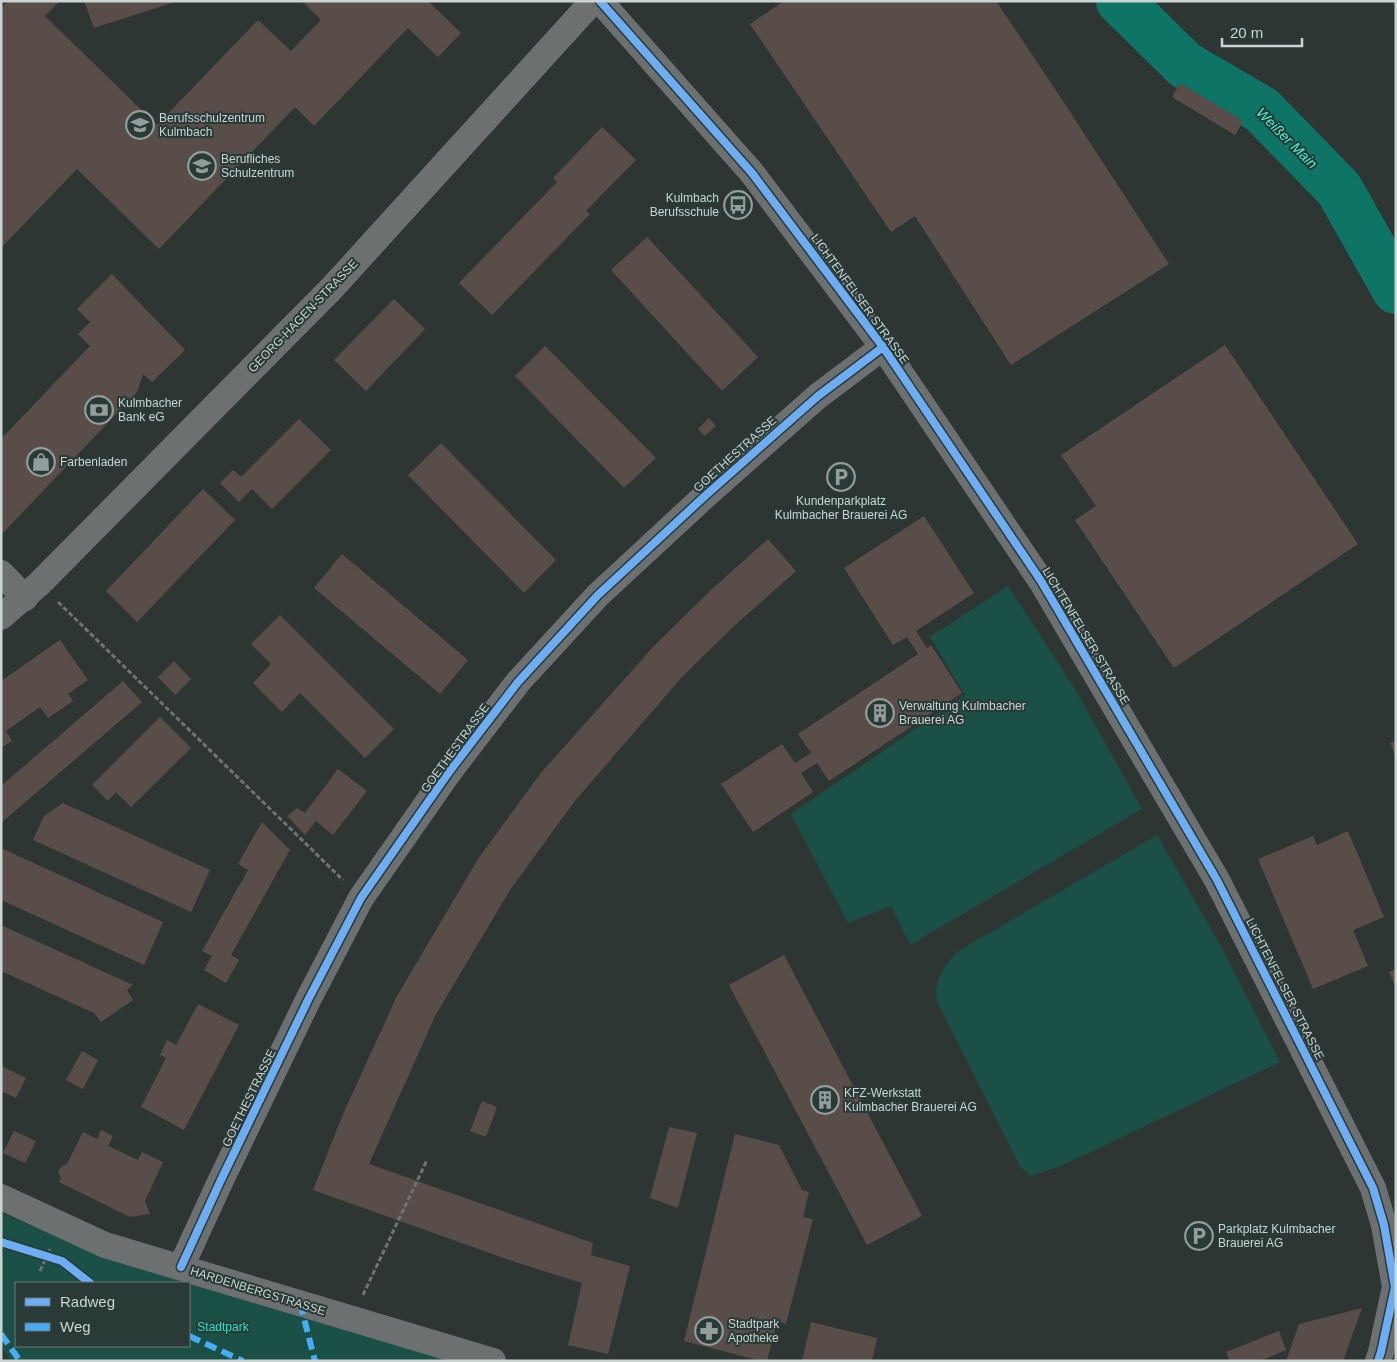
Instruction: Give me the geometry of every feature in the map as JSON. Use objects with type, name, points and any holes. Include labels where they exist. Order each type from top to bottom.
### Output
[{"type":"street","name":"GEORG-HAGEN-STRASSE","points":[[1,617],[32,591],[332,288],[593,1]]},
{"type":"street","name":"LICHTENFELSER STRASSE","points":[[600,1],[752,173],[883,347],[1041,580],[1217,880],[1373,1188],[1384,1225],[1395,1286],[1378,1361]]},
{"type":"street","name":"GOETHESTRASSE","points":[[181,1267],[308,1000],[361,898],[449,772],[518,682],[598,596],[706,494],[811,402],[883,347]]},
{"type":"street","points":[[1,574],[32,591]]},
{"type":"street","name":"HARDENBERGSTRASSE","points":[[1,1197],[105,1244],[493,1361]]},
{"type":"path","points":[[32,591],[361,898]]},
{"type":"path","points":[[352,1319],[427,1160]]},
{"type":"green space","points":[[1008,586],[1075,689],[1142,809],[910,945],[891,906],[848,923],[791,814],[965,695],[930,637]]},
{"type":"green space","points":[[1157,835],[1226,955],[1280,1062],[1063,1165],[1032,1176],[1021,1168],[937,1001],[938,980],[944,968],[957,952]]},
{"type":"green space","name":"Stadtpark","points":[[1,1213],[96,1252],[448,1361],[11,1361],[1,1347]]},
{"type":"building","name":"Berufsschulzentrum Kulmbach","points":[[8,1],[60,1],[45,16],[157,125],[258,20],[291,51],[321,20],[302,1],[428,1],[461,33],[438,57],[408,28],[314,126],[295,107],[159,249],[77,169],[1,248],[1,8]]},
{"type":"building","points":[[84,1],[175,1],[175,2],[94,28]]},
{"type":"building","points":[[784,1],[996,1],[1169,264],[1011,365],[915,216],[891,232],[750,24]]},
{"type":"building","points":[[1180,83],[1243,121],[1235,135],[1172,97]]},
{"type":"building","points":[[602,127],[636,160],[586,211],[590,214],[492,315],[459,283],[557,182],[553,178]]},
{"type":"building","points":[[647,237],[758,357],[722,391],[611,270]]},
{"type":"building","points":[[112,274],[185,350],[152,382],[143,374],[137,392],[1,535],[1,439],[90,346],[78,334],[90,322],[77,309]]},
{"type":"building","points":[[394,299],[425,329],[366,391],[334,360]]},
{"type":"building","points":[[1225,345],[1358,544],[1174,668],[1075,520],[1096,506],[1061,455]]},
{"type":"building","points":[[545,346],[656,458],[624,488],[515,376]]},
{"type":"building","points":[[709,418],[716,426],[705,436],[698,429]]},
{"type":"building","points":[[299,419],[331,450],[272,509],[252,489],[239,502],[220,483],[233,470],[241,477]]},
{"type":"building","points":[[441,443],[556,560],[524,593],[408,475]]},
{"type":"building","points":[[203,489],[235,520],[137,622],[106,591]]},
{"type":"building","points":[[924,516],[974,593],[916,631],[927,648],[931,645],[962,693],[829,781],[817,763],[801,773],[813,792],[753,832],[721,784],[782,744],[795,763],[811,753],[798,734],[918,654],[907,637],[893,645],[844,568]]},
{"type":"building","points":[[768,539],[796,571],[734,626],[682,677],[574,802],[510,890],[435,1016],[369,1164],[593,1243],[591,1255],[630,1266],[608,1354],[568,1345],[582,1283],[512,1261],[313,1190],[343,1114],[397,996],[478,859],[540,774],[654,646],[710,591]]},
{"type":"building","points":[[342,554],[468,660],[440,694],[314,588]]},
{"type":"building","points":[[280,615],[394,729],[365,758],[300,693],[282,712],[253,683],[271,664],[251,644]]},
{"type":"building","points":[[60,640],[88,680],[68,694],[73,701],[48,718],[40,707],[6,731],[12,741],[1,748],[1,681]]},
{"type":"building","points":[[174,661],[191,679],[175,695],[158,677]]},
{"type":"building","points":[[123,681],[142,702],[1,823],[1,786]]},
{"type":"building","points":[[160,717],[191,748],[131,807],[116,792],[108,801],[92,785]]},
{"type":"building","points":[[1396,741],[1396,757],[1390,743]]},
{"type":"building","points":[[338,769],[367,791],[333,835],[316,821],[305,835],[287,816],[297,808],[305,813]]},
{"type":"building","points":[[63,803],[210,870],[191,912],[33,840],[44,816]]},
{"type":"building","points":[[262,822],[290,850],[231,955],[239,960],[226,983],[204,970],[212,956],[202,951],[248,870],[238,864]]},
{"type":"building","points":[[1348,831],[1384,917],[1353,930],[1368,966],[1313,989],[1258,859],[1313,836],[1317,845]]},
{"type":"building","points":[[3,849],[163,922],[144,965],[1,900],[1,851]]},
{"type":"building","points":[[1,925],[133,985],[127,990],[133,1000],[101,1022],[94,1013],[1,971]]},
{"type":"building","name":"KFZ-Werkstatt Kulmbacher Brauerei AG","points":[[784,955],[922,1216],[867,1245],[729,985]]},
{"type":"building","points":[[1396,969],[1396,988],[1389,972]]},
{"type":"building","points":[[198,1004],[239,1025],[184,1130],[141,1107],[166,1058],[160,1055],[167,1040],[176,1045]]},
{"type":"building","points":[[82,1051],[98,1060],[83,1089],[66,1080]]},
{"type":"building","points":[[1,1066],[26,1078],[16,1098],[1,1091]]},
{"type":"building","points":[[482,1101],[497,1107],[486,1137],[470,1131]]},
{"type":"building","points":[[669,1127],[697,1133],[678,1208],[650,1198]]},
{"type":"building","points":[[101,1130],[113,1136],[108,1146],[138,1160],[142,1152],[163,1162],[145,1201],[150,1214],[130,1217],[59,1182],[61,1178],[58,1172],[62,1166],[67,1164],[83,1132],[97,1139]]},
{"type":"building","points":[[14,1131],[36,1141],[25,1163],[3,1153]]},
{"type":"building","points":[[735,1134],[779,1145],[802,1190],[809,1192],[803,1217],[813,1219],[786,1324],[777,1321],[767,1361],[684,1341]]},
{"type":"building","points":[[1362,1308],[1343,1361],[1286,1361],[1299,1324]]},
{"type":"building","points":[[811,1322],[877,1338],[872,1361],[802,1361]]},
{"type":"building","points":[[1279,1331],[1286,1350],[1260,1361],[1230,1361],[1226,1352]]},
{"type":"waterway","name":"Weißer Main","points":[[1120,1],[1185,65],[1262,110],[1339,189],[1396,290]]},
{"type":"marked path","points":[[300,1303],[315,1361]]},
{"type":"marked path","points":[[1,1334],[20,1361]]},
{"type":"marked path","points":[[190,1336],[243,1361]]},
{"type":"cycle path","points":[[600,1],[752,173],[883,347],[1041,581],[1217,880],[1373,1188],[1384,1225],[1395,1287],[1378,1361]]},
{"type":"cycle path","points":[[181,1267],[308,1000],[361,898],[449,772],[518,682],[598,595],[706,495],[818,396],[883,347]]},
{"type":"cycle path","points":[[1,1242],[62,1261],[89,1282]]},
{"type":"place","name":"Berufsschulzentrum Kulmbach","points":[[140,125]]},
{"type":"place","name":"Berufliches Schulzentrum","points":[[202,166]]},
{"type":"place","name":"Kulmbach Berufsschule","points":[[738,205]]},
{"type":"place","name":"Kulmbacher Bank eG","points":[[99,410]]},
{"type":"place","name":"Farbenladen","points":[[41,462]]},
{"type":"place","name":"Kundenparkplatz Kulmbacher Brauerei AG","points":[[841,477]]},
{"type":"place","name":"Verwaltung Kulmbacher Brauerei AG","points":[[880,713]]},
{"type":"place","name":"KFZ-Werkstatt Kulmbacher Brauerei AG","points":[[825,1100]]},
{"type":"place","name":"Parkplatz Kulmbacher Brauerei AG","points":[[1199,1236]]},
{"type":"place","name":"Stadtpark Apotheke","points":[[709,1331]]}]
